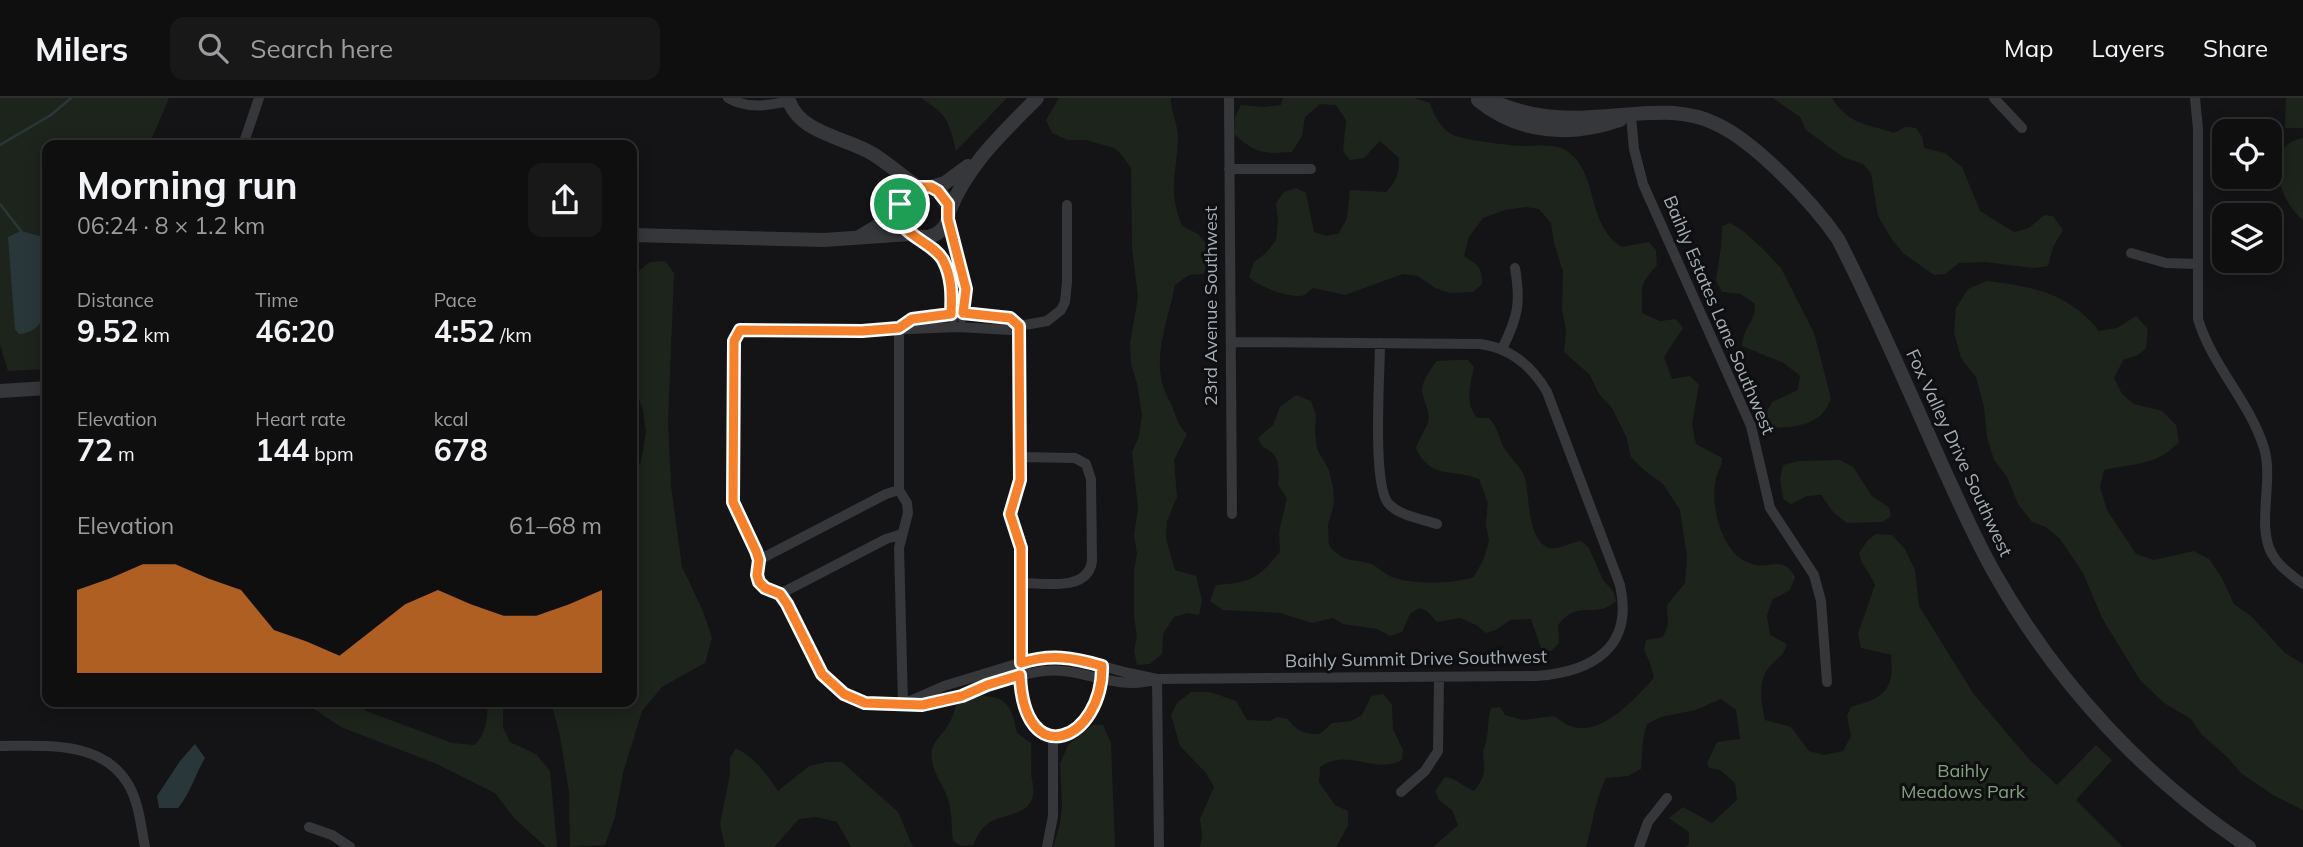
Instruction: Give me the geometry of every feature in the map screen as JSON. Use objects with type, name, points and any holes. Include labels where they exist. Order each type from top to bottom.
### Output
[{"type":"street","points":[[245,140],[259,98]]},
{"type":"street","points":[[728,98],[740,103],[762,106],[789,100],[802,121],[868,151],[893,170],[944,197],[966,289],[958,327]]},
{"type":"street","points":[[858,238],[884,222],[899,207],[904,196],[925,187],[945,183],[978,159],[1037,98]]},
{"type":"street","name":"23rd Avenue Southwest","points":[[1229,98],[1231,514]]},
{"type":"street","name":"Fox Valley Drive Southwest","points":[[1475,98],[1492,112],[1511,121],[1531,128],[1553,131],[1602,126],[1632,116]]},
{"type":"street","name":"Fox Valley Drive Southwest","points":[[1484,98],[1543,116],[1632,116],[1654,113],[1684,115],[1724,127],[1773,167],[1838,239],[1988,561],[2031,632],[2114,734],[2160,779],[2202,814],[2249,847]]},
{"type":"street","points":[[1994,98],[2022,128]]},
{"type":"street","points":[[2194,98],[2198,129],[2198,310],[2202,332],[2255,426],[2265,450],[2266,530],[2269,547],[2280,565],[2303,584]]},
{"type":"street","name":"Baihly Estates Lane Southwest","points":[[1632,116],[1634,149],[1641,176],[1751,426],[1770,508],[1814,575],[1821,601],[1827,682]]},
{"type":"street","points":[[637,235],[824,240],[933,236],[940,232],[957,192],[978,159]]},
{"type":"street","points":[[1229,169],[1311,169]]},
{"type":"street","points":[[893,170],[901,223],[943,259],[952,290],[951,314],[958,327]]},
{"type":"street","points":[[1067,205],[1065,302],[1061,310],[1046,321],[1010,330],[958,327],[862,331],[740,330],[734,341],[732,494],[759,560],[759,582],[765,588],[780,594],[814,662],[832,685],[844,694],[865,703],[903,704],[944,686],[1021,669],[1067,671],[1140,684],[1157,679]]},
{"type":"street","points":[[2131,253],[2166,263],[2198,264]]},
{"type":"street","points":[[1232,342],[1467,343],[1502,349],[1518,312],[1519,291],[1515,268]]},
{"type":"street","points":[[899,328],[912,319],[963,313],[1010,318],[1019,326],[1020,480],[1010,514],[1021,548],[1021,669],[1024,704],[1035,729],[1053,736],[1074,731],[1081,725],[1095,699],[1102,679],[1102,666]]},
{"type":"street","points":[[899,328],[899,490],[907,503],[908,513],[899,548],[903,704]]},
{"type":"street","points":[[1380,343],[1379,468],[1383,494],[1388,503],[1397,510],[1437,524]]},
{"type":"street","name":"Baihly Summit Drive Southwest","points":[[1157,679],[1548,676],[1587,665],[1608,650],[1617,638],[1624,617],[1622,593],[1548,392],[1528,365],[1502,349]]},
{"type":"street","points":[[0,391],[42,388]]},
{"type":"street","points":[[1020,457],[1070,457],[1082,460],[1091,473],[1092,492],[1092,561],[1088,574],[1076,582],[1021,583]]},
{"type":"street","points":[[759,560],[886,494],[899,490]]},
{"type":"street","points":[[780,594],[886,539],[902,534]]},
{"type":"street","points":[[1021,669],[1039,657],[1062,656],[1157,679]]},
{"type":"street","points":[[1401,792],[1425,771],[1438,751],[1439,678]]},
{"type":"street","points":[[1157,679],[1159,847]]},
{"type":"street","points":[[1047,847],[1054,816],[1053,736]]},
{"type":"street","points":[[0,746],[75,749],[91,752],[104,760],[116,769],[130,789],[145,847]]},
{"type":"street","points":[[1639,847],[1648,822],[1667,798]]},
{"type":"street","points":[[309,827],[332,835],[350,847]]},
{"type":"green space","points":[[0,98],[169,98],[151,140],[42,140],[42,369],[8,371],[0,345]]},
{"type":"green space","points":[[921,98],[1007,98],[956,151],[946,119]]},
{"type":"green space","points":[[1059,98],[1171,98],[1178,137],[1174,181],[1177,213],[1182,226],[1198,234],[1210,248],[1211,264],[1203,274],[1189,275],[1175,285],[1160,361],[1164,389],[1181,428],[1187,434],[1174,460],[1177,497],[1167,521],[1166,539],[1175,570],[1196,576],[1202,600],[1199,615],[1188,613],[1174,617],[1163,634],[1162,654],[1150,664],[1137,665],[1134,651],[1137,635],[1134,617],[1134,571],[1137,554],[1134,535],[1138,508],[1132,452],[1139,436],[1142,415],[1131,364],[1130,343],[1138,297],[1132,248],[1131,168],[1114,148],[1086,140],[1068,140],[1052,133],[1046,120]]},
{"type":"green space","name":"Baihly Meadows Park","points":[[1283,98],[1415,98],[1430,103],[1441,124],[1451,134],[1510,145],[1555,146],[1575,157],[1588,182],[1602,225],[1610,237],[1622,247],[1649,242],[1656,250],[1657,265],[1646,278],[1642,288],[1642,313],[1660,321],[1676,319],[1683,328],[1664,357],[1672,379],[1690,376],[1699,385],[1692,424],[1696,444],[1722,458],[1715,481],[1714,500],[1716,515],[1726,541],[1744,560],[1758,565],[1781,564],[1795,577],[1790,590],[1772,600],[1767,616],[1770,635],[1787,644],[1782,655],[1770,666],[1763,678],[1761,699],[1765,720],[1791,727],[1809,751],[1824,755],[1843,751],[1851,736],[1847,716],[1851,707],[1879,696],[1889,685],[1891,655],[1861,648],[1858,634],[1875,585],[1859,553],[1876,534],[1892,535],[1905,549],[1915,570],[1919,606],[1973,693],[2028,758],[2057,785],[2096,745],[2112,760],[2076,800],[2123,847],[1685,847],[1689,844],[1689,832],[1669,818],[1683,807],[1712,823],[1737,800],[1735,783],[1720,770],[1709,768],[1707,763],[1717,742],[1740,739],[1736,710],[1721,699],[1695,710],[1661,717],[1647,724],[1641,769],[1628,776],[1606,778],[1586,847],[1433,847],[1458,825],[1452,810],[1439,800],[1435,791],[1445,777],[1474,791],[1478,786],[1484,773],[1483,751],[1491,708],[1500,707],[1505,715],[1522,720],[1554,716],[1568,725],[1592,727],[1616,715],[1654,678],[1644,650],[1646,640],[1663,637],[1668,625],[1667,605],[1685,583],[1687,557],[1680,510],[1663,484],[1631,457],[1626,436],[1612,408],[1599,394],[1590,375],[1564,352],[1566,330],[1562,309],[1563,272],[1551,223],[1539,209],[1526,207],[1505,210],[1483,218],[1469,237],[1464,256],[1476,264],[1481,274],[1482,284],[1473,292],[1450,293],[1435,288],[1418,276],[1403,274],[1345,295],[1313,288],[1304,295],[1291,296],[1267,288],[1249,277],[1254,262],[1266,253],[1276,240],[1276,203],[1284,192],[1296,188],[1306,193],[1314,232],[1326,236],[1339,233],[1347,218],[1350,190],[1386,192],[1398,172],[1399,158],[1380,141],[1364,158],[1350,160],[1343,151],[1346,120],[1336,105],[1320,104],[1305,117],[1302,136],[1292,152],[1261,151],[1248,146],[1234,134],[1235,117],[1241,105],[1281,105]]},
{"type":"green space","points":[[1773,98],[1832,98],[1845,114],[1859,122],[1894,133],[1905,127],[1916,128],[1922,137],[1924,148],[1945,153],[1962,167],[1980,211],[2014,232],[2029,228],[2044,215],[2053,216],[2063,230],[2053,247],[2048,266],[2035,268],[1985,262],[1959,263],[1945,274],[1934,275],[1903,253],[1891,238],[1878,216],[1871,173],[1863,164],[1845,158],[1829,147],[1806,130],[1800,117]]},
{"type":"green space","points":[[2286,98],[2303,98],[2303,128],[2285,128]]},
{"type":"green space","points":[[2303,138],[2303,220],[2294,212],[2281,189],[2282,151],[2290,143]]},
{"type":"green space","points":[[1730,223],[1742,230],[1781,268],[1814,333],[1831,398],[1822,414],[1808,423],[1772,428],[1765,415],[1772,402],[1798,390],[1800,376],[1784,363],[1742,346],[1755,304],[1741,294],[1722,292],[1716,280],[1722,226]]},
{"type":"green space","points":[[665,261],[674,273],[668,423],[671,486],[682,567],[703,611],[712,638],[705,663],[662,687],[642,711],[623,773],[615,817],[605,845],[570,847],[569,792],[552,707],[637,707],[637,467],[641,462],[646,432],[643,410],[637,394],[637,273],[650,262]]},
{"type":"green space","points":[[1987,281],[2035,289],[2063,300],[2088,318],[2099,331],[2117,328],[2136,316],[2148,329],[2146,348],[2138,355],[2123,360],[2114,378],[2122,394],[2134,404],[2162,411],[2176,425],[2179,442],[2154,460],[2104,470],[2100,487],[2107,510],[2136,554],[2154,560],[2194,551],[2209,559],[2222,578],[2234,604],[2252,617],[2285,653],[2303,664],[2303,810],[2273,795],[2241,773],[2202,735],[2191,719],[2164,703],[2140,680],[2102,618],[2083,573],[2060,539],[2046,527],[2032,522],[2018,504],[2007,477],[1994,460],[1976,377],[1961,358],[1954,332],[1956,308],[1968,289]]},
{"type":"green space","points":[[1468,360],[1474,367],[1470,394],[1473,412],[1477,418],[1489,418],[1492,421],[1503,446],[1523,474],[1537,536],[1549,548],[1581,541],[1589,548],[1616,601],[1608,607],[1580,610],[1566,617],[1558,625],[1559,643],[1551,651],[1541,648],[1531,619],[1510,620],[1496,630],[1486,633],[1460,618],[1437,622],[1427,611],[1419,608],[1410,614],[1402,632],[1390,636],[1377,629],[1343,624],[1333,618],[1312,623],[1280,613],[1223,610],[1210,601],[1216,585],[1253,578],[1280,552],[1279,532],[1287,498],[1278,485],[1279,470],[1276,458],[1258,438],[1273,425],[1280,407],[1296,395],[1311,401],[1316,415],[1317,449],[1329,470],[1333,487],[1334,504],[1328,525],[1329,546],[1343,558],[1371,564],[1389,576],[1401,580],[1433,583],[1474,577],[1489,541],[1486,523],[1488,503],[1479,479],[1435,469],[1428,465],[1416,448],[1429,419],[1422,390],[1425,379],[1437,361]]},
{"type":"green space","points":[[1840,460],[1853,467],[1872,496],[1889,507],[1891,516],[1882,522],[1847,523],[1834,513],[1821,495],[1807,496],[1791,504],[1783,499],[1780,478],[1783,465],[1799,461]]},
{"type":"green space","points":[[1191,692],[1210,692],[1236,701],[1247,720],[1270,721],[1277,717],[1288,719],[1302,731],[1320,734],[1332,723],[1351,721],[1362,715],[1371,696],[1383,694],[1392,705],[1393,729],[1403,750],[1402,760],[1381,765],[1341,760],[1320,767],[1319,782],[1335,805],[1348,811],[1348,826],[1336,847],[1200,847],[1200,819],[1214,787],[1206,773],[1180,746],[1171,715],[1177,703]]},
{"type":"green space","points":[[980,696],[1003,701],[1010,710],[1017,733],[1031,743],[1033,795],[1030,803],[1022,810],[987,824],[973,845],[961,846],[953,841],[949,802],[931,757],[933,746],[947,727],[956,706]]},
{"type":"green space","points":[[311,707],[360,707],[452,743],[474,745],[484,731],[488,707],[503,707],[503,728],[510,742],[536,754],[550,771],[557,847],[546,847],[515,819],[495,793],[437,764],[341,727]]},
{"type":"green space","points":[[1093,725],[1103,725],[1111,743],[1115,847],[1053,847],[1062,806],[1060,764],[1068,745]]},
{"type":"green space","points":[[736,748],[760,767],[778,791],[809,766],[842,762],[898,812],[913,847],[851,847],[837,822],[817,817],[799,819],[774,847],[725,847],[720,824],[730,774],[730,758]]},
{"type":"shaded area","points":[[21,231],[42,237],[42,319],[32,330],[19,334],[15,329],[8,237]]},
{"type":"shaded area","points":[[195,744],[205,758],[186,796],[178,808],[159,808],[157,796]]},
{"type":"waterway","points":[[0,145],[51,115],[71,98]]},
{"type":"waterway","points":[[0,204],[21,231]]},
{"type":"route","points":[[918,187],[931,187],[944,197],[948,204],[948,219],[966,289],[963,313],[1010,318],[1019,326],[1020,480],[1010,514],[1021,548],[1021,663],[1039,657],[1054,656],[1071,657],[1102,666],[1102,679],[1095,699],[1086,718],[1074,731],[1053,736],[1035,729],[1024,704],[1020,675],[962,696],[922,705],[865,703],[844,694],[832,685],[814,662],[780,594],[765,588],[759,582],[759,560],[733,502],[732,494],[734,341],[740,330],[748,329],[862,331],[899,328],[912,319],[934,314],[951,314],[952,290],[943,259],[932,247],[905,229],[899,216],[900,204],[910,190],[918,187]]}]
